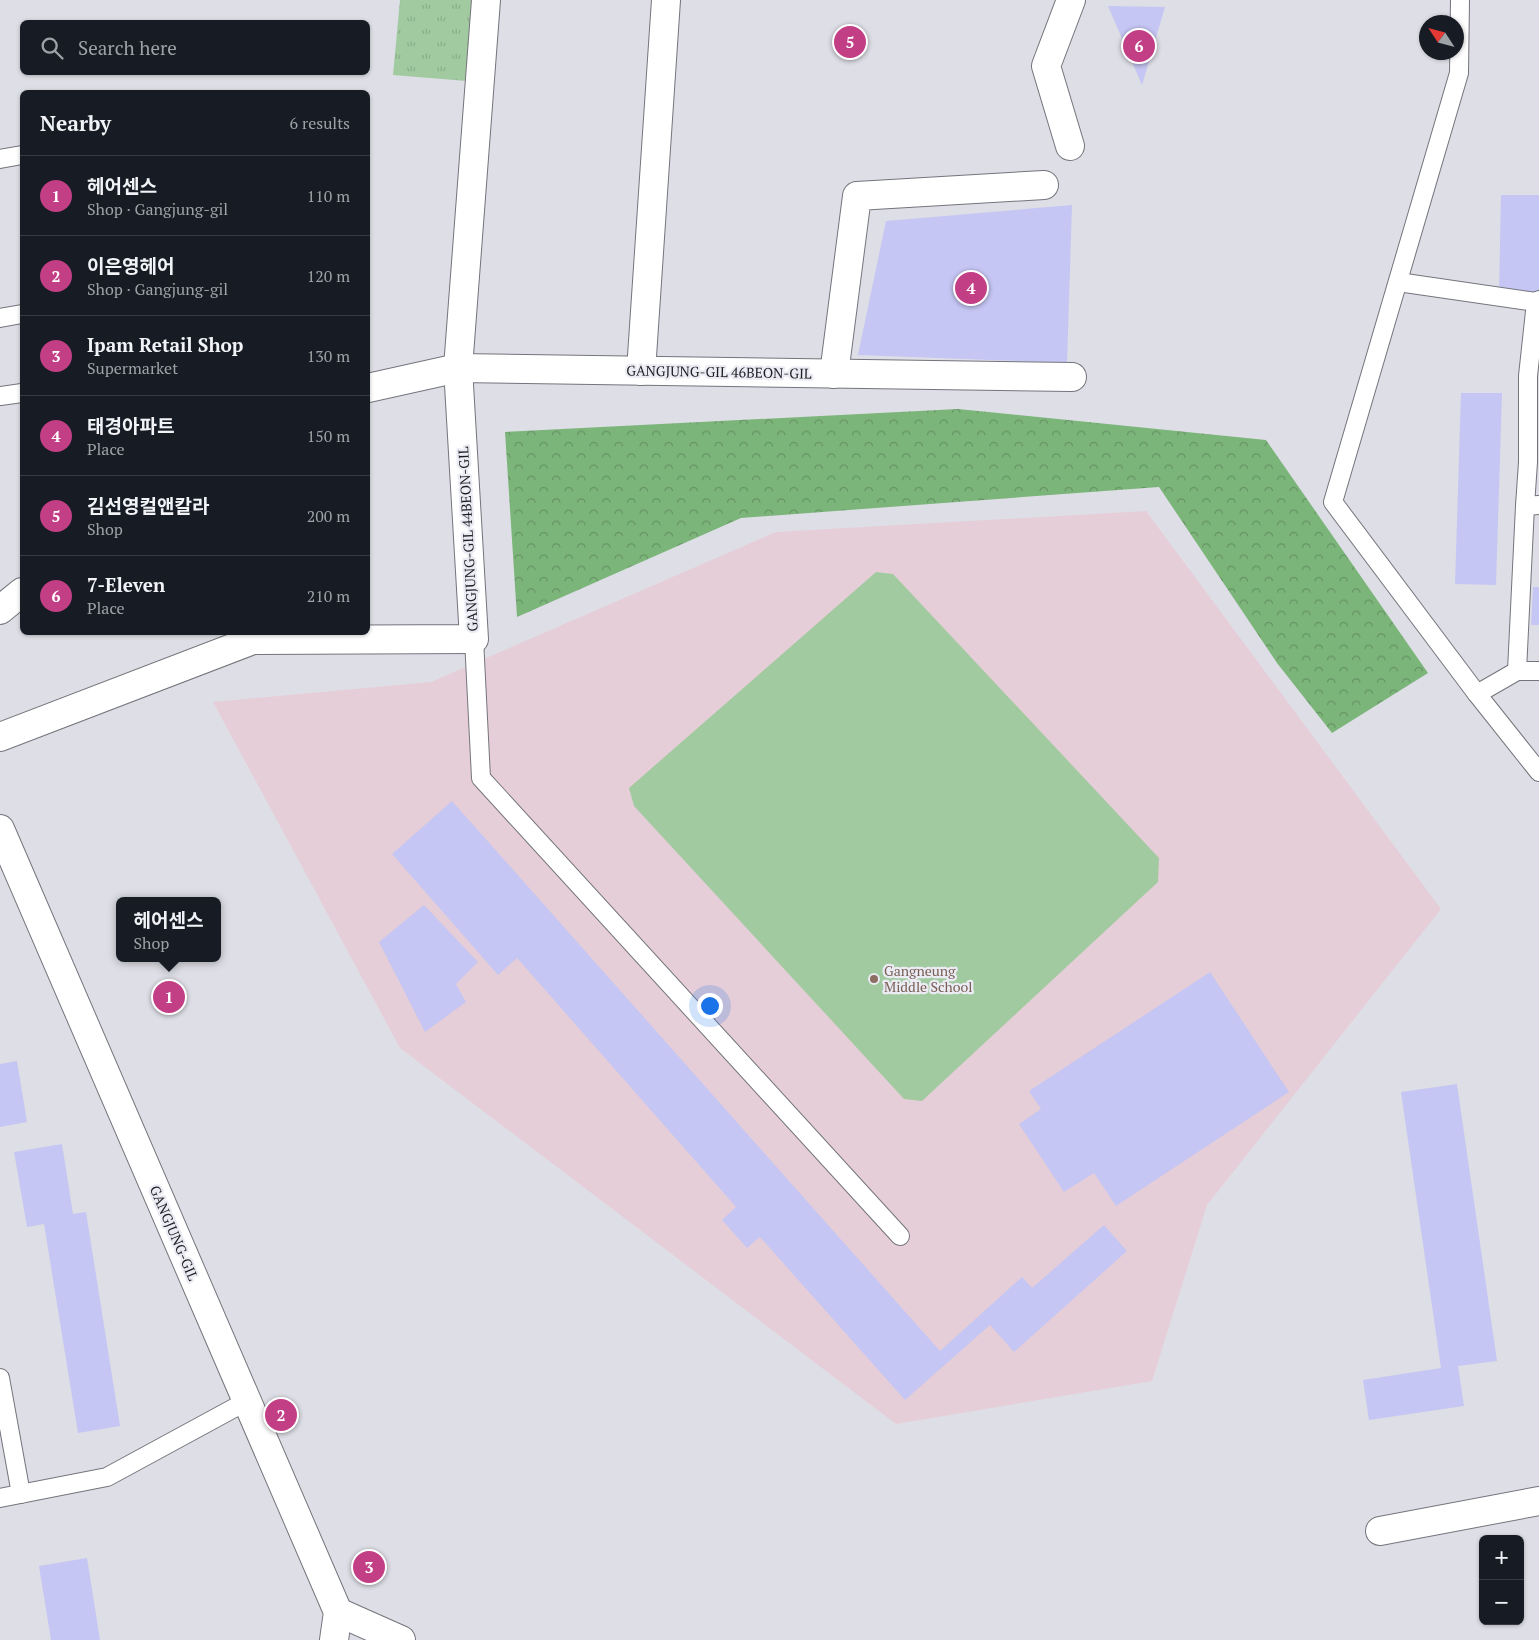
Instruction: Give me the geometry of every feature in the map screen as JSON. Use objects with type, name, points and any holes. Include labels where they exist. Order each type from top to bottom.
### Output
[{"type":"street","name":"GANGJUNG-GIL 44BEON-GIL","points":[[0,737],[253,640],[474,639],[458,368],[486,0]]},
{"type":"street","points":[[641,371],[666,0]]},
{"type":"street","points":[[1070,146],[1046,66],[1071,0]]},
{"type":"street","points":[[834,374],[857,196],[1044,185]]},
{"type":"street","name":"GANGJUNG-GIL 46BEON-GIL","points":[[370,388],[458,368],[1072,377]]},
{"type":"street","points":[[0,610],[20,594]]},
{"type":"street","name":"GANGJUNG-GIL","points":[[0,829],[338,1612]]},
{"type":"street","points":[[1380,1531],[1539,1501]]},
{"type":"street","points":[[334,1640],[338,1612],[401,1640]]},
{"type":"lane","points":[[1460,0],[1459,73],[1333,502],[1477,694],[1539,772]]},
{"type":"lane","points":[[0,159],[20,155]]},
{"type":"lane","points":[[1398,282],[1538,301],[1528,376],[1528,462],[1532,505],[1517,671]]},
{"type":"lane","points":[[0,318],[20,314]]},
{"type":"lane","points":[[0,396],[20,393]]},
{"type":"lane","points":[[474,639],[481,778],[900,1236]]},
{"type":"lane","points":[[1477,694],[1517,671],[1539,671]]},
{"type":"lane","points":[[0,1378],[20,1494]]},
{"type":"lane","points":[[0,1498],[107,1477],[247,1401]]},
{"type":"shaded area","name":"Gangneung Middle School","points":[[1146,511],[1441,909],[1207,1205],[1152,1381],[896,1424],[400,1048],[213,702],[431,682],[776,532]]},
{"type":"green space","points":[[400,0],[486,0],[479,82],[393,75]]},
{"type":"green space","points":[[958,409],[1266,440],[1428,673],[1332,733],[1277,663],[1159,487],[741,518],[517,617],[505,432]]},
{"type":"green space","points":[[876,572],[893,574],[1159,858],[1158,882],[922,1101],[904,1099],[634,806],[629,788]]},
{"type":"building","points":[[1108,6],[1165,7],[1142,85]]},
{"type":"building","points":[[1501,195],[1539,195],[1539,295],[1499,294]]},
{"type":"building","points":[[1072,205],[1067,363],[858,355],[886,221]]},
{"type":"building","points":[[1461,393],[1502,393],[1496,585],[1455,584]]},
{"type":"building","points":[[1533,587],[1539,587],[1539,625],[1531,625]]},
{"type":"building","points":[[452,801],[940,1351],[1022,1277],[1032,1288],[1104,1225],[1127,1251],[1014,1352],[990,1325],[905,1400],[760,1237],[747,1248],[722,1220],[736,1207],[517,958],[498,975],[392,854]]},
{"type":"building","points":[[424,905],[478,962],[456,984],[466,1002],[425,1032],[379,942]]},
{"type":"building","points":[[1210,972],[1289,1092],[1116,1206],[1094,1173],[1064,1192],[1019,1124],[1041,1109],[1029,1091]]},
{"type":"building","points":[[17,1061],[27,1122],[0,1127],[0,1064]]},
{"type":"building","points":[[1457,1084],[1497,1361],[1458,1366],[1464,1406],[1369,1420],[1363,1380],[1441,1368],[1401,1092]]},
{"type":"building","points":[[62,1144],[73,1214],[86,1212],[120,1426],[78,1433],[44,1224],[27,1227],[14,1152]]},
{"type":"building","points":[[87,1558],[100,1640],[51,1640],[39,1566]]},
{"type":"place","name":"김선영컬앤칼라","points":[[850,42]]},
{"type":"place","name":"7-Eleven","points":[[1139,46]]},
{"type":"place","name":"태경아파트","points":[[971,288]]},
{"type":"place","name":"Gangneung Middle School","points":[[874,979]]},
{"type":"place","name":"헤어센스","points":[[169,997]]},
{"type":"place","name":"이은영헤어","points":[[281,1415]]},
{"type":"place","name":"Ipam Retail Shop","points":[[369,1567]]}]
